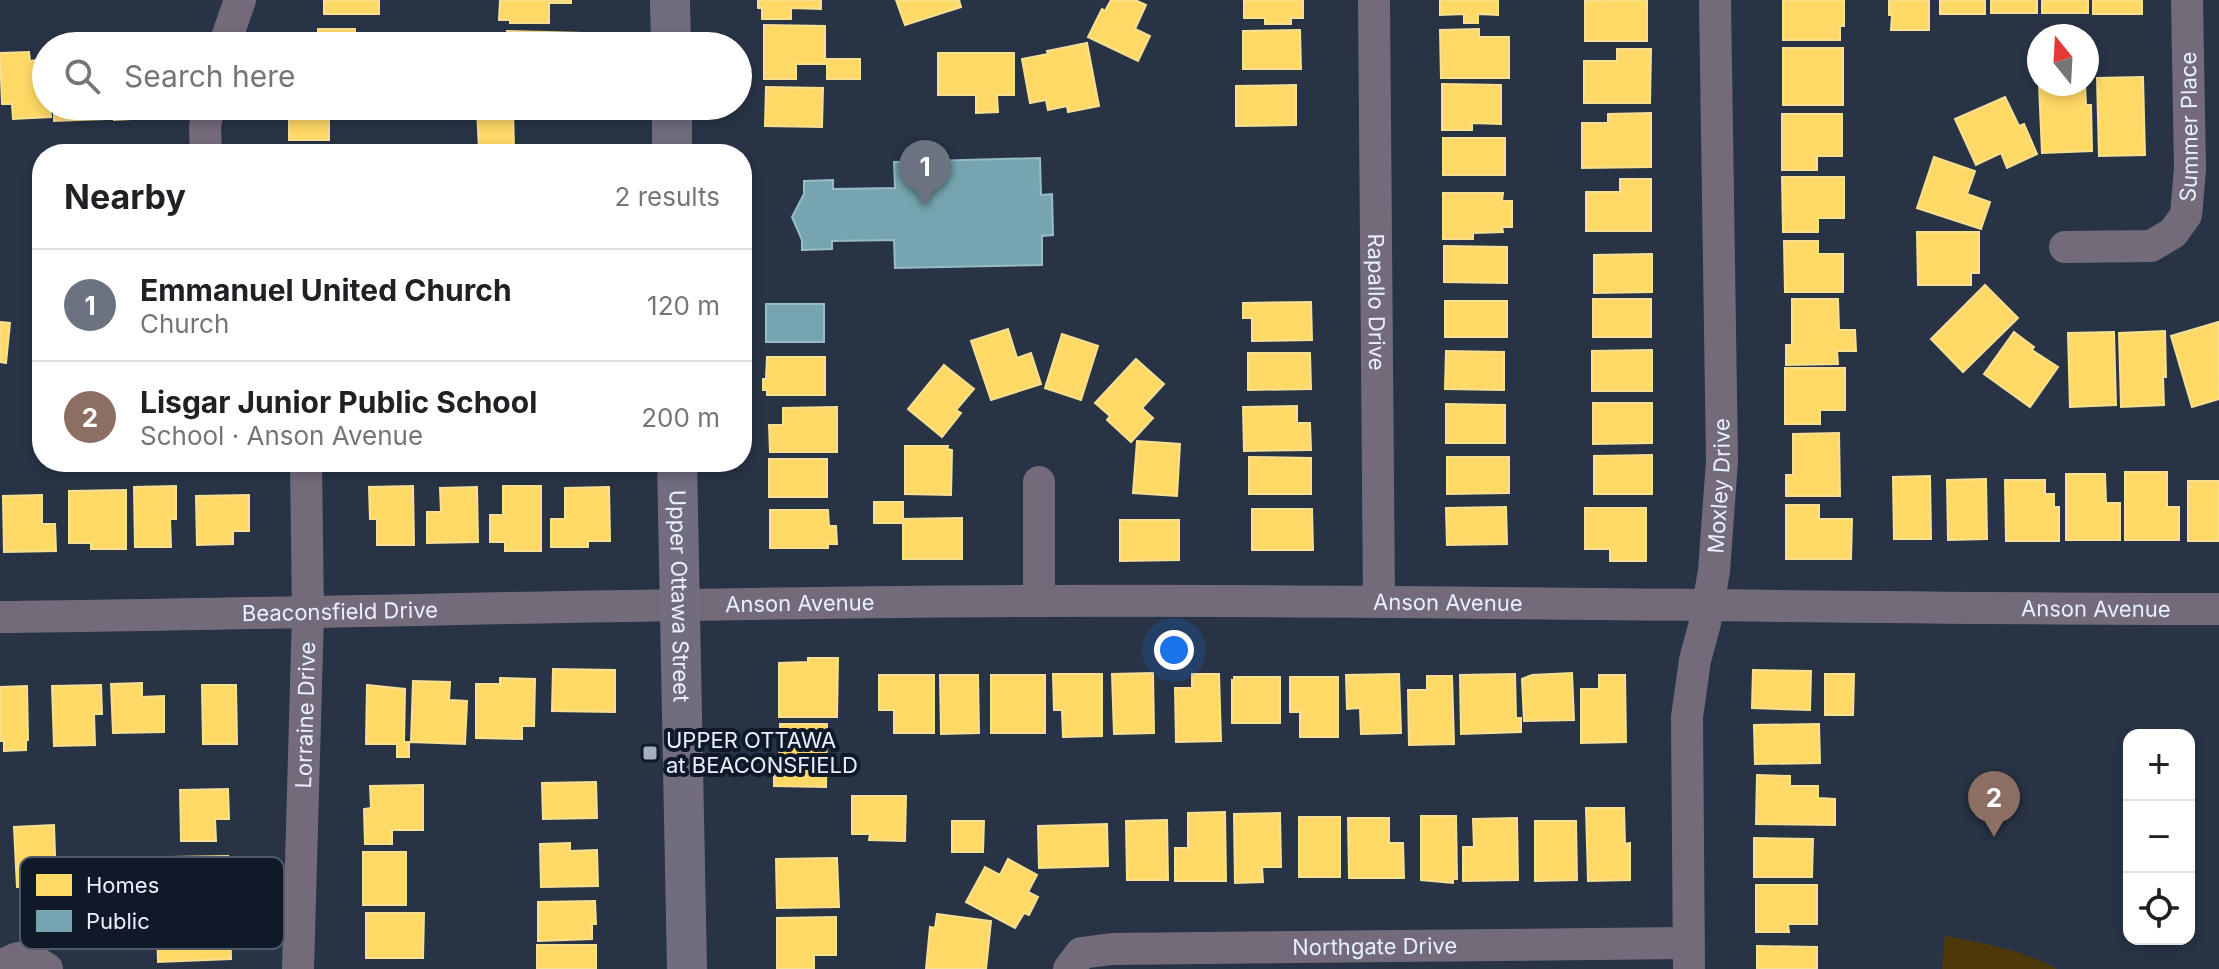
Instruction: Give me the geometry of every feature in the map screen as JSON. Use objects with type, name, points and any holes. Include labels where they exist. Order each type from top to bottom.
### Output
[{"type":"main road","points":[[670,0],[671,32]]},
{"type":"main road","points":[[672,120],[672,144]]},
{"type":"main road","name":"Upper Ottawa Street","points":[[677,472],[687,969]]},
{"type":"street","points":[[229,32],[240,0]]},
{"type":"street","name":"Rapallo Drive","points":[[1374,0],[1379,602]]},
{"type":"street","name":"Moxley Drive","points":[[1688,956],[1687,717],[1695,660],[1714,571],[1722,461],[1715,0]]},
{"type":"street","name":"Summer Place","points":[[2065,247],[2151,246],[2173,233],[2186,215],[2190,169],[2187,0]]},
{"type":"street","points":[[206,120],[206,144]]},
{"type":"street","name":"Lorraine Drive","points":[[298,969],[308,614],[306,472]]},
{"type":"street","points":[[1039,482],[1039,601]]},
{"type":"street","name":"Anson Avenue","points":[[679,604],[1379,602],[2219,609]]},
{"type":"street","name":"Beaconsfield Drive","points":[[0,617],[308,614],[679,604]]},
{"type":"street","name":"Northgate Drive","points":[[1069,969],[1081,953],[1112,949],[1373,957],[1688,956]]},
{"type":"street","points":[[0,968],[12,958],[33,958],[47,969]]},
{"type":"shaded area","points":[[1945,936],[2016,952],[2057,969],[1942,969]]},
{"type":"building: Homes","points":[[324,0],[379,0],[379,14],[324,14]]},
{"type":"building: Homes","points":[[500,0],[571,0],[571,3],[549,3],[549,23],[510,23],[510,20],[499,20]]},
{"type":"building: Homes","points":[[758,0],[821,0],[821,9],[791,8],[791,19],[762,19]]},
{"type":"building: Homes","points":[[896,0],[959,0],[961,7],[905,25]]},
{"type":"building: Homes","points":[[1111,0],[1135,0],[1146,5],[1135,29],[1150,36],[1138,61],[1088,37],[1102,9],[1105,11]]},
{"type":"building: Homes","points":[[1244,0],[1303,0],[1303,18],[1291,18],[1291,24],[1265,24],[1265,18],[1244,18]]},
{"type":"building: Homes","points":[[1440,0],[1498,0],[1498,15],[1478,14],[1478,23],[1464,23],[1464,14],[1440,15]]},
{"type":"building: Homes","points":[[1647,0],[1647,41],[1585,41],[1585,1]]},
{"type":"building: Homes","points":[[1783,0],[1844,0],[1844,26],[1840,26],[1840,40],[1783,40]]},
{"type":"building: Homes","points":[[1889,0],[1929,0],[1929,30],[1891,30]]},
{"type":"building: Homes","points":[[1940,0],[1985,0],[1985,14],[1940,14]]},
{"type":"building: Homes","points":[[1991,0],[2037,0],[2037,13],[1991,13]]},
{"type":"building: Homes","points":[[2042,0],[2088,0],[2088,13],[2042,13]]},
{"type":"building: Homes","points":[[2093,0],[2142,0],[2142,14],[2093,14]]},
{"type":"building: Homes","points":[[764,25],[825,26],[825,59],[860,59],[860,79],[827,79],[827,64],[796,64],[796,79],[764,79]]},
{"type":"building: Homes","points":[[318,29],[355,29],[355,32],[318,32]]},
{"type":"building: Homes","points":[[1479,29],[1479,37],[1509,37],[1509,78],[1441,78],[1440,30]]},
{"type":"building: Homes","points":[[1300,30],[1301,69],[1243,69],[1243,31]]},
{"type":"building: Homes","points":[[1087,43],[1099,106],[1068,112],[1067,106],[1048,110],[1046,100],[1030,103],[1022,59]]},
{"type":"building: Homes","points":[[1783,48],[1843,48],[1843,105],[1783,105]]},
{"type":"building: Homes","points":[[1617,49],[1651,49],[1650,103],[1584,103],[1584,61],[1617,61]]},
{"type":"building: Homes","points":[[29,52],[32,61],[32,118],[13,119],[12,104],[2,104],[0,53]]},
{"type":"building: Homes","points":[[938,53],[1014,53],[1014,95],[997,95],[998,112],[976,113],[976,95],[938,95]]},
{"type":"building: Homes","points":[[2143,77],[2145,155],[2099,156],[2099,78]]},
{"type":"building: Homes","points":[[1442,84],[1501,85],[1501,124],[1472,123],[1472,130],[1442,130]]},
{"type":"building: Homes","points":[[1296,85],[1296,125],[1236,126],[1236,86]]},
{"type":"building: Homes","points":[[766,87],[823,88],[822,127],[765,126]]},
{"type":"building: Homes","points":[[2040,96],[2086,96],[2086,105],[2091,105],[2092,151],[2042,153]]},
{"type":"building: Homes","points":[[2005,97],[2019,126],[2024,124],[2037,154],[2007,168],[2001,153],[1976,165],[1955,119]]},
{"type":"building: Homes","points":[[1651,113],[1651,167],[1582,168],[1582,123],[1608,123],[1608,114]]},
{"type":"building: Homes","points":[[1782,114],[1842,114],[1842,156],[1817,156],[1817,170],[1782,170]]},
{"type":"building: Homes","points":[[289,120],[329,120],[329,140],[289,140]]},
{"type":"building: Homes","points":[[478,120],[513,120],[514,144],[479,144]]},
{"type":"building: Homes","points":[[1443,138],[1505,138],[1505,175],[1443,175]]},
{"type":"building: Homes","points":[[1934,157],[1975,171],[1967,194],[1990,202],[1981,229],[1917,208]]},
{"type":"building: Homes","points":[[1782,177],[1844,177],[1844,218],[1818,218],[1818,232],[1783,232]]},
{"type":"building: Homes","points":[[1620,179],[1651,179],[1651,231],[1586,231],[1586,192],[1620,192]]},
{"type":"building: Homes","points":[[1443,193],[1503,193],[1502,201],[1512,201],[1512,227],[1502,227],[1503,232],[1473,233],[1473,239],[1443,239]]},
{"type":"building: Homes","points":[[1917,232],[1979,232],[1979,273],[1971,273],[1971,285],[1918,285]]},
{"type":"building: Homes","points":[[1784,241],[1818,241],[1818,254],[1843,254],[1843,292],[1785,292]]},
{"type":"building: Homes","points":[[1444,246],[1507,247],[1507,283],[1444,282]]},
{"type":"building: Homes","points":[[1652,254],[1652,292],[1594,293],[1594,255]]},
{"type":"building: Homes","points":[[1985,285],[2018,318],[1963,372],[1931,339]]},
{"type":"building: Homes","points":[[1593,299],[1651,299],[1651,337],[1593,337]]},
{"type":"building: Homes","points":[[1792,299],[1838,299],[1839,330],[1855,330],[1856,351],[1837,351],[1838,364],[1786,365],[1786,345],[1792,345]]},
{"type":"building: Homes","points":[[1445,301],[1507,301],[1507,337],[1445,337]]},
{"type":"building: Homes","points":[[1311,302],[1312,340],[1252,341],[1252,318],[1243,318],[1243,303]]},
{"type":"building: Homes","points":[[0,322],[10,323],[6,363],[0,362]]},
{"type":"building: Homes","points":[[2218,322],[2219,399],[2192,407],[2171,336]]},
{"type":"building: Homes","points":[[1008,329],[1017,358],[1031,353],[1041,384],[991,400],[971,341]]},
{"type":"building: Homes","points":[[2165,331],[2164,405],[2121,407],[2119,333]]},
{"type":"building: Homes","points":[[2014,332],[2034,347],[2032,350],[2058,367],[2030,407],[1984,374]]},
{"type":"building: Homes","points":[[2114,332],[2116,405],[2070,407],[2068,333]]},
{"type":"building: Homes","points":[[1062,334],[1098,346],[1081,400],[1045,388]]},
{"type":"building: Homes","points":[[1652,350],[1652,391],[1592,391],[1592,351]]},
{"type":"building: Homes","points":[[1446,351],[1504,352],[1504,390],[1445,389]]},
{"type":"building: Homes","points":[[1248,353],[1310,353],[1311,389],[1248,390]]},
{"type":"building: Homes","points":[[767,357],[825,357],[825,395],[767,395],[767,390],[763,390],[763,379],[766,379]]},
{"type":"building: Homes","points":[[1136,359],[1164,384],[1142,408],[1153,418],[1131,442],[1107,420],[1110,416],[1095,403]]},
{"type":"building: Homes","points":[[944,365],[974,389],[956,410],[961,413],[942,437],[908,409]]},
{"type":"building: Homes","points":[[1785,368],[1845,368],[1845,410],[1820,410],[1820,424],[1785,424]]},
{"type":"building: Homes","points":[[1593,403],[1652,403],[1652,443],[1593,444]]},
{"type":"building: Homes","points":[[1446,404],[1505,405],[1505,443],[1446,443]]},
{"type":"building: Homes","points":[[1297,406],[1297,423],[1310,423],[1311,450],[1244,451],[1243,407]]},
{"type":"building: Homes","points":[[837,407],[837,452],[770,452],[769,425],[783,425],[783,408]]},
{"type":"building: Homes","points":[[1839,433],[1840,496],[1786,496],[1786,475],[1793,475],[1793,434]]},
{"type":"building: Homes","points":[[1137,441],[1180,444],[1177,496],[1133,493]]},
{"type":"building: Homes","points":[[905,446],[948,446],[947,449],[952,450],[951,495],[905,494]]},
{"type":"building: Homes","points":[[1652,455],[1652,494],[1594,494],[1594,456]]},
{"type":"building: Homes","points":[[1249,457],[1311,458],[1311,494],[1249,494]]},
{"type":"building: Homes","points":[[1447,457],[1509,457],[1509,493],[1447,494]]},
{"type":"building: Homes","points":[[769,459],[827,459],[827,497],[769,497]]},
{"type":"building: Homes","points":[[2125,472],[2167,472],[2167,507],[2179,507],[2179,540],[2125,540]]},
{"type":"building: Homes","points":[[2066,474],[2105,474],[2106,503],[2120,503],[2120,540],[2066,540]]},
{"type":"building: Homes","points":[[1930,476],[1931,539],[1894,539],[1893,477]]},
{"type":"building: Homes","points":[[1986,479],[1987,539],[1948,540],[1947,480]]},
{"type":"building: Homes","points":[[2005,480],[2045,480],[2045,494],[2054,494],[2054,507],[2059,507],[2059,541],[2006,541]]},
{"type":"building: Homes","points":[[2188,481],[2219,481],[2219,541],[2188,541]]},
{"type":"building: Homes","points":[[176,486],[176,519],[170,519],[171,547],[135,547],[134,487]]},
{"type":"building: Homes","points":[[413,486],[414,545],[377,545],[377,519],[370,519],[369,487]]},
{"type":"building: Homes","points":[[503,486],[541,486],[541,551],[505,551],[505,542],[490,542],[490,515],[503,515]]},
{"type":"building: Homes","points":[[477,487],[478,542],[427,543],[427,512],[441,512],[440,488]]},
{"type":"building: Homes","points":[[609,487],[610,541],[588,541],[588,547],[551,547],[551,519],[565,519],[565,488]]},
{"type":"building: Homes","points":[[126,490],[126,549],[91,549],[91,543],[69,543],[69,491]]},
{"type":"building: Homes","points":[[42,495],[42,524],[55,524],[56,551],[4,552],[3,496]]},
{"type":"building: Homes","points":[[249,495],[249,531],[233,531],[233,544],[197,545],[196,496]]},
{"type":"building: Homes","points":[[874,502],[903,502],[903,519],[962,518],[962,559],[903,559],[903,523],[874,523]]},
{"type":"building: Homes","points":[[1786,505],[1819,505],[1819,519],[1852,519],[1851,559],[1786,559]]},
{"type":"building: Homes","points":[[1506,507],[1507,544],[1447,545],[1446,508]]},
{"type":"building: Homes","points":[[1585,508],[1646,508],[1646,561],[1610,561],[1610,549],[1585,549]]},
{"type":"building: Homes","points":[[1252,509],[1312,509],[1313,550],[1252,550]]},
{"type":"building: Homes","points":[[770,510],[828,510],[829,526],[836,526],[837,544],[828,544],[828,548],[770,548]]},
{"type":"building: Homes","points":[[1120,520],[1179,520],[1179,560],[1120,561]]},
{"type":"building: Homes","points":[[808,658],[838,658],[837,717],[779,717],[779,663],[808,662]]},
{"type":"building: Homes","points":[[553,669],[615,670],[615,712],[552,711]]},
{"type":"building: Homes","points":[[1753,670],[1811,671],[1810,710],[1752,708]]},
{"type":"building: Homes","points":[[1153,673],[1154,733],[1114,734],[1112,674]]},
{"type":"building: Homes","points":[[1572,673],[1574,720],[1524,721],[1522,679],[1532,675]]},
{"type":"building: Homes","points":[[1053,674],[1102,674],[1102,736],[1063,737],[1062,710],[1054,710]]},
{"type":"building: Homes","points":[[1192,674],[1219,674],[1221,741],[1176,742],[1175,688],[1192,688]]},
{"type":"building: Homes","points":[[1399,674],[1401,733],[1361,734],[1360,708],[1347,709],[1346,675]]},
{"type":"building: Homes","points":[[1515,674],[1516,718],[1521,718],[1521,732],[1461,734],[1460,675]]},
{"type":"building: Homes","points":[[1825,674],[1854,674],[1853,715],[1825,715]]},
{"type":"building: Homes","points":[[879,675],[934,675],[934,733],[894,733],[894,710],[879,710]]},
{"type":"building: Homes","points":[[940,675],[978,675],[979,733],[941,734]]},
{"type":"building: Homes","points":[[991,675],[1045,675],[1045,733],[991,733]]},
{"type":"building: Homes","points":[[1599,675],[1625,675],[1626,742],[1581,743],[1581,689],[1599,689]]},
{"type":"building: Homes","points":[[1427,676],[1452,676],[1454,744],[1409,745],[1408,690],[1427,690]]},
{"type":"building: Homes","points":[[1234,677],[1280,677],[1280,723],[1232,723]]},
{"type":"building: Homes","points":[[1290,677],[1338,677],[1338,737],[1300,737],[1300,712],[1290,712]]},
{"type":"building: Homes","points":[[500,678],[535,679],[534,726],[522,726],[522,739],[476,738],[476,684],[500,684]]},
{"type":"building: Homes","points":[[413,681],[450,682],[449,700],[467,701],[465,744],[411,742]]},
{"type":"building: Homes","points":[[142,683],[142,697],[164,696],[164,732],[113,733],[111,684]]},
{"type":"building: Homes","points":[[101,685],[102,714],[94,714],[95,745],[54,746],[52,686]]},
{"type":"building: Homes","points":[[202,685],[236,685],[237,744],[203,744]]},
{"type":"building: Homes","points":[[367,685],[405,689],[404,742],[409,742],[409,757],[397,757],[397,744],[366,744]]},
{"type":"building: Homes","points":[[27,686],[26,750],[4,751],[4,741],[0,741],[0,687]]},
{"type":"building: Homes","points":[[780,724],[827,724],[826,787],[774,786],[774,767],[779,766]]},
{"type":"building: Homes","points":[[1819,724],[1820,763],[1755,764],[1754,725]]},
{"type":"building: Homes","points":[[1757,775],[1790,776],[1790,786],[1818,786],[1818,798],[1835,799],[1835,825],[1756,824]]},
{"type":"building: Homes","points":[[596,782],[597,818],[543,819],[542,783]]},
{"type":"building: Homes","points":[[423,785],[423,830],[392,830],[392,844],[365,844],[364,809],[371,808],[370,786]]},
{"type":"building: Homes","points":[[228,789],[229,819],[215,819],[216,841],[181,841],[180,790]]},
{"type":"building: Homes","points":[[852,796],[906,796],[905,841],[869,840],[870,834],[852,834]]},
{"type":"building: Homes","points":[[1586,808],[1624,808],[1625,844],[1630,843],[1630,880],[1588,881]]},
{"type":"building: Homes","points":[[1225,812],[1226,881],[1175,881],[1175,848],[1188,848],[1188,813]]},
{"type":"building: Homes","points":[[1280,813],[1281,867],[1262,867],[1263,882],[1235,883],[1234,814]]},
{"type":"building: Homes","points":[[1421,816],[1456,816],[1457,879],[1453,879],[1453,883],[1421,880]]},
{"type":"building: Homes","points":[[1299,817],[1340,817],[1340,877],[1299,877]]},
{"type":"building: Homes","points":[[1348,818],[1389,818],[1389,843],[1403,843],[1404,878],[1349,878]]},
{"type":"building: Homes","points":[[1517,818],[1518,880],[1463,881],[1463,847],[1474,847],[1473,819]]},
{"type":"building: Homes","points":[[1167,820],[1168,880],[1127,880],[1126,821]]},
{"type":"building: Homes","points":[[952,821],[984,821],[983,852],[952,852]]},
{"type":"building: Homes","points":[[1535,821],[1576,821],[1577,880],[1535,881]]},
{"type":"building: Homes","points":[[1107,824],[1108,866],[1039,868],[1038,826]]},
{"type":"building: Homes","points":[[54,825],[55,857],[20,857],[20,887],[17,887],[14,827]]},
{"type":"building: Homes","points":[[1754,838],[1813,839],[1812,877],[1754,877]]},
{"type":"building: Homes","points":[[570,843],[570,851],[597,850],[598,886],[541,887],[540,844]]},
{"type":"building: Homes","points":[[363,852],[406,852],[406,905],[363,905]]},
{"type":"building: Homes","points":[[837,858],[839,907],[777,908],[776,859]]},
{"type":"building: Homes","points":[[1008,859],[1037,875],[1028,892],[1038,897],[1029,915],[1024,913],[1015,928],[966,902],[985,867],[1000,875]]},
{"type":"building: Homes","points":[[1756,885],[1817,885],[1817,924],[1788,924],[1789,932],[1756,932]]},
{"type":"building: Homes","points":[[595,901],[596,924],[592,924],[592,939],[538,941],[538,902]]},
{"type":"building: Homes","points":[[366,913],[424,913],[423,958],[366,958]]},
{"type":"building: Homes","points":[[937,914],[991,921],[986,969],[926,969],[930,927],[935,928]]},
{"type":"building: Homes","points":[[836,917],[836,955],[814,955],[814,969],[777,969],[777,918]]},
{"type":"building: Homes","points":[[537,945],[596,945],[596,969],[537,969]]},
{"type":"building: Homes","points":[[1757,946],[1817,947],[1817,969],[1757,969]]},
{"type":"building: Homes","points":[[158,949],[231,949],[231,959],[158,962]]},
{"type":"building: Public","points":[[1040,158],[1041,195],[1052,194],[1053,235],[1042,236],[1042,265],[895,268],[894,240],[832,241],[832,249],[802,250],[802,240],[792,217],[804,194],[804,181],[833,180],[833,189],[895,188],[894,162]]},
{"type":"building: Public","points":[[766,304],[824,304],[824,342],[766,342]]},
{"type":"place","name":"Emmanuel United Church","points":[[925,206]]},
{"type":"place","name":"UPPER OTTAWA at BEACONSFIELD","points":[[650,753]]},
{"type":"place","name":"Lisgar Junior Public School","points":[[1994,837]]}]
